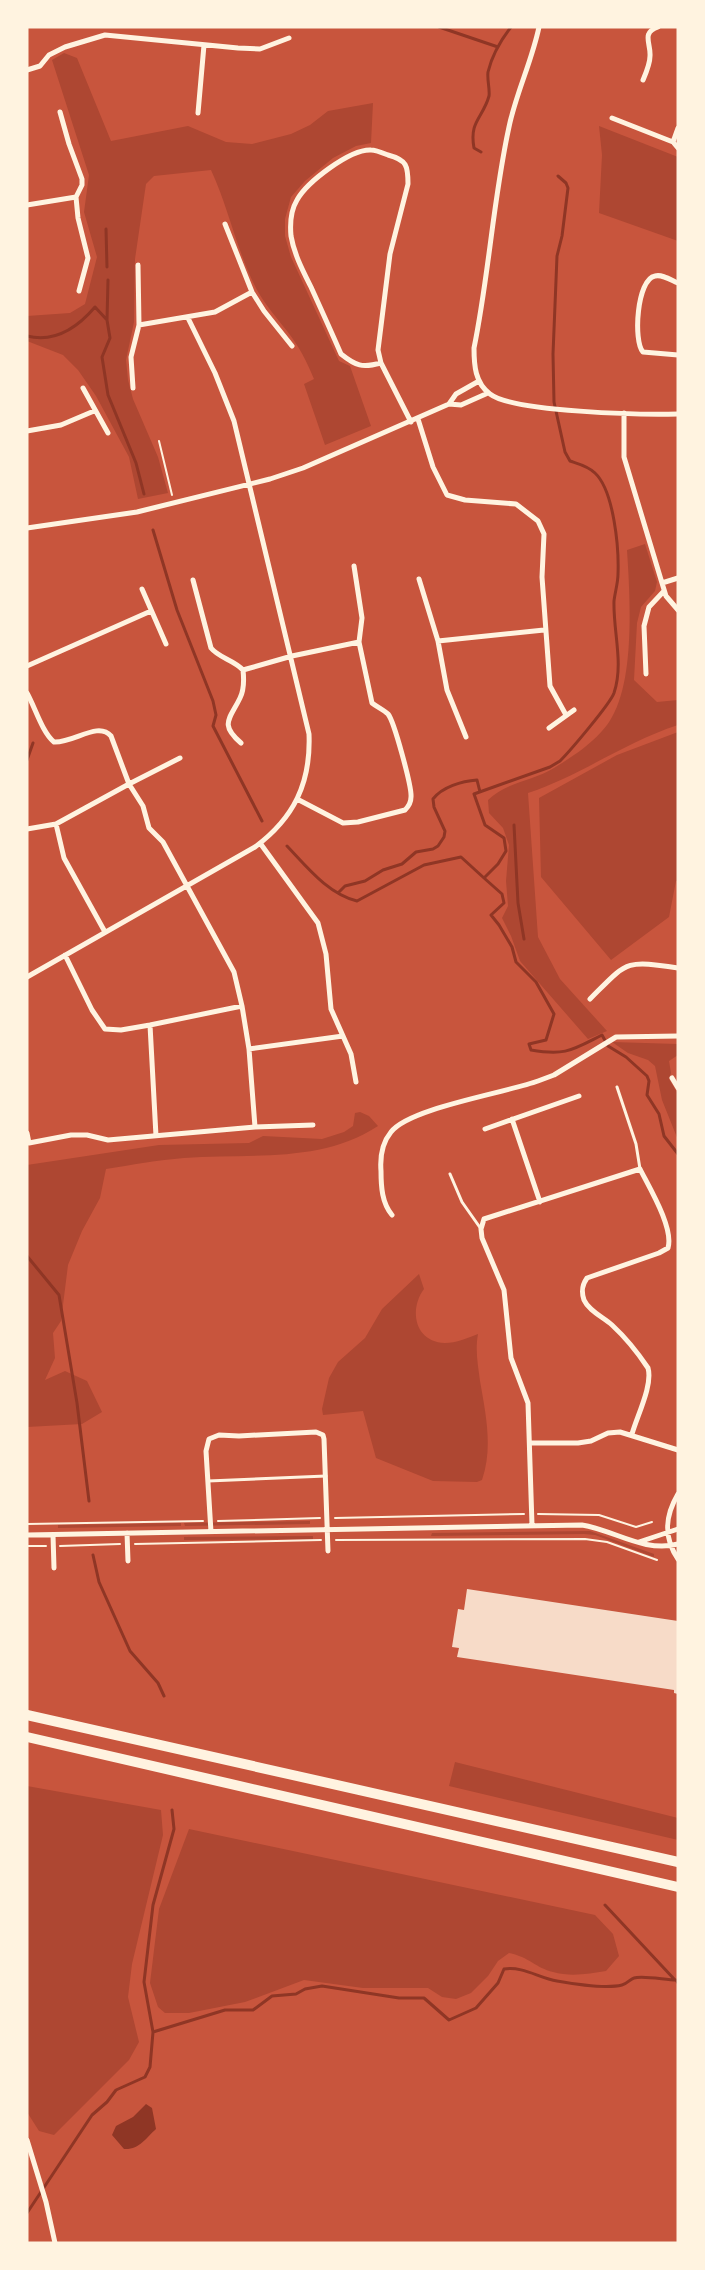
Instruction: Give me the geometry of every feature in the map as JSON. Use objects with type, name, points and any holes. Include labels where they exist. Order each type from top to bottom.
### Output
[{"type":"highway","points":[[27,1715],[678,1862]]},
{"type":"highway","points":[[27,1737],[678,1887]]},
{"type":"street","points":[[103,27],[105,35]]},
{"type":"street","points":[[539,27],[534,48],[515,100],[501,170],[474,348],[474,369],[488,393],[510,403],[575,410],[678,414]]},
{"type":"street","points":[[643,80],[651,55],[646,38],[658,27]]},
{"type":"street","points":[[27,70],[40,66],[49,55],[65,47],[105,35],[260,49],[289,38]]},
{"type":"street","points":[[198,113],[204,45]]},
{"type":"street","points":[[60,112],[82,179],[82,185],[76,197],[78,218],[88,258],[79,291]]},
{"type":"street","points":[[612,118],[673,142],[678,147]]},
{"type":"street","points":[[673,142],[678,129]]},
{"type":"street","points":[[381,363],[368,367],[354,364],[341,354],[298,259],[291,235],[291,219],[297,200],[309,186],[337,163],[358,152],[371,150],[400,158],[406,165],[408,184],[390,254],[378,344],[381,363],[411,422]]},
{"type":"street","points":[[27,205],[76,197]]},
{"type":"street","points":[[225,224],[252,292],[292,346]]},
{"type":"street","points":[[133,388],[131,357],[139,325],[138,265]]},
{"type":"street","points":[[678,283],[662,276],[655,276],[646,282],[638,310],[638,343],[643,352],[648,354],[678,355]]},
{"type":"street","points":[[139,325],[215,312],[252,292]]},
{"type":"street","points":[[27,977],[260,843],[277,828],[304,785],[310,760],[309,734],[234,421],[228,403],[188,318]]},
{"type":"street","points":[[27,528],[137,512],[294,472],[449,404],[456,394],[479,381]]},
{"type":"street","points":[[83,388],[108,434]]},
{"type":"street","points":[[449,404],[461,405],[488,393]]},
{"type":"street","points":[[27,431],[61,425],[94,411]]},
{"type":"street","points":[[624,413],[624,457],[664,591],[678,610]]},
{"type":"street","points":[[418,419],[433,467],[447,495],[465,500],[516,504],[538,521],[544,534],[542,577],[544,630],[550,686],[566,715]]},
{"type":"street","points":[[297,799],[343,823],[358,822],[405,810],[411,804],[412,794],[408,776],[389,715],[372,703],[359,642],[362,618],[354,566]]},
{"type":"street","points":[[662,583],[678,578]]},
{"type":"street","points":[[419,579],[438,641],[447,690],[466,736]]},
{"type":"street","points":[[193,580],[211,648],[217,654],[235,662],[243,670],[244,680],[240,698],[228,718],[229,731],[241,743]]},
{"type":"street","points":[[142,589],[166,644]]},
{"type":"street","points":[[646,674],[644,626],[649,607],[664,591]]},
{"type":"street","points":[[27,666],[151,611]]},
{"type":"street","points":[[438,641],[544,630]]},
{"type":"street","points":[[243,670],[292,656],[359,642]]},
{"type":"street","points":[[27,693],[37,710],[47,736],[54,742],[71,741],[102,729],[107,731],[119,753],[129,784],[143,806],[149,828],[163,842],[234,972],[249,1049],[255,1127]]},
{"type":"street","points":[[549,728],[574,710]]},
{"type":"street","points":[[27,829],[56,824],[180,758]]},
{"type":"street","points":[[56,824],[64,858],[105,932]]},
{"type":"street","points":[[260,843],[318,923],[326,954],[331,1009],[351,1054],[356,1082]]},
{"type":"street","points":[[65,955],[92,1010],[105,1029],[122,1030],[242,1006]]},
{"type":"street","points":[[590,999],[621,968],[635,963],[678,968]]},
{"type":"street","points":[[150,1025],[156,1136]]},
{"type":"street","points":[[392,1215],[384,1202],[380,1161],[387,1139],[398,1126],[437,1108],[538,1081],[571,1065],[609,1039],[624,1035],[678,1036]]},
{"type":"street","points":[[249,1049],[343,1036]]},
{"type":"street","points":[[672,1078],[678,1088]]},
{"type":"street","points":[[485,1129],[579,1096]]},
{"type":"street","points":[[512,1119],[540,1202]]},
{"type":"street","points":[[27,1133],[29,1143],[71,1135],[87,1135],[108,1140],[255,1127],[313,1125]]},
{"type":"street","points":[[532,1525],[528,1403],[512,1358],[504,1290],[481,1229],[484,1220],[640,1169],[657,1204],[670,1245],[665,1251],[587,1278],[582,1291],[585,1302],[596,1314],[611,1324],[648,1368],[649,1384],[632,1434]]},
{"type":"street","points":[[531,1443],[578,1443],[591,1441],[608,1433],[620,1432],[678,1450]]},
{"type":"street","points":[[211,1532],[208,1439],[219,1435],[320,1433],[324,1439],[328,1551]]},
{"type":"street","points":[[678,1494],[668,1516],[667,1532],[678,1559]]},
{"type":"street","points":[[27,1535],[582,1525],[596,1527],[637,1543],[671,1546],[678,1544]]},
{"type":"street","points":[[637,1543],[678,1529]]},
{"type":"street","points":[[126,1533],[128,1561]]},
{"type":"street","points":[[53,1535],[54,1568]]},
{"type":"street","points":[[27,2140],[46,2202],[55,2243]]},
{"type":"lane","points":[[617,1087],[636,1144],[640,1169]]},
{"type":"lane","points":[[450,1174],[462,1202],[473,1221],[481,1229]]},
{"type":"lane","points":[[208,1481],[326,1476]]},
{"type":"path","points":[[159,441],[174,504]]},
{"type":"path","points":[[27,1524],[532,1514],[599,1515],[636,1527],[652,1522]]},
{"type":"path","points":[[27,1546],[328,1539],[585,1539],[607,1542],[657,1560]]},
{"type":"shaded area","points":[[64,53],[77,58],[111,141],[188,126],[226,142],[252,144],[291,134],[310,125],[328,111],[373,103],[371,143],[356,146],[333,158],[305,181],[291,197],[285,219],[285,236],[291,257],[339,361],[350,366],[371,426],[325,445],[304,384],[314,379],[295,342],[257,290],[250,276],[211,170],[154,176],[146,184],[135,259],[134,322],[126,360],[133,399],[158,457],[168,493],[138,499],[129,457],[96,396],[78,370],[63,355],[27,341],[27,316],[70,313],[85,304],[97,257],[84,212],[89,175],[52,60]]},
{"type":"shaded area","points":[[599,126],[678,157],[678,241],[599,213],[602,155]]},
{"type":"shaded area","points":[[645,544],[657,582],[655,591],[641,607],[637,623],[634,680],[657,702],[678,700],[678,725],[640,740],[566,778],[528,793],[538,937],[560,979],[607,1031],[588,1039],[520,961],[502,918],[508,906],[506,881],[509,845],[503,828],[489,813],[488,800],[503,789],[546,772],[570,758],[594,739],[612,717],[619,700],[628,659],[630,613],[627,550]]},
{"type":"shaded area","points":[[678,732],[678,881],[676,881],[669,917],[611,960],[541,877],[539,798],[617,755]]},
{"type":"shaded area","points":[[612,1042],[678,1044],[678,1055],[669,1061],[671,1073],[669,1079],[678,1094],[678,1140],[662,1100],[655,1066],[648,1060],[628,1053]]},
{"type":"shaded area","points":[[360,1112],[369,1116],[378,1126],[356,1138],[308,1152],[174,1159],[106,1169],[100,1198],[82,1231],[68,1265],[61,1321],[53,1333],[55,1358],[45,1380],[65,1371],[87,1381],[102,1412],[82,1424],[27,1427],[27,1165],[159,1145],[249,1143],[263,1136],[322,1139],[344,1132],[353,1126],[355,1113]]},
{"type":"shaded area","points":[[419,1274],[424,1289],[419,1297],[416,1315],[421,1331],[435,1341],[445,1343],[478,1334],[477,1358],[488,1444],[482,1480],[477,1482],[433,1481],[376,1458],[363,1411],[323,1415],[322,1409],[329,1378],[338,1362],[365,1338],[382,1309]]},
{"type":"shaded area","points":[[310,1521],[310,1524],[185,1526],[184,1523]]},
{"type":"shaded area","points":[[181,1523],[181,1526],[58,1528],[58,1525]]},
{"type":"shaded area","points":[[590,1531],[654,1554],[654,1557],[595,1535],[431,1536],[432,1533]]},
{"type":"shaded area","points":[[313,1536],[313,1539],[184,1540],[184,1537]]},
{"type":"shaded area","points":[[455,1762],[678,1818],[678,1840],[449,1786]]},
{"type":"shaded area","points":[[27,1786],[161,1810],[163,1835],[132,1964],[128,1997],[139,2042],[129,2060],[54,2135],[39,2131],[27,2112]]},
{"type":"shaded area","points":[[189,1829],[595,1915],[613,1934],[619,1956],[606,1971],[573,1975],[547,1970],[509,1953],[498,1961],[488,1976],[471,1993],[456,1999],[442,1997],[428,1988],[363,1988],[304,1980],[245,2002],[189,2013],[165,2013],[158,2007],[150,1983],[159,1909]]},
{"type":"shaded area","points":[[146,2104],[152,2108],[156,2129],[134,2148],[124,2149],[112,2135],[116,2126],[133,2117]]},
{"type":"building","points":[[467,1589],[678,1621],[678,1694],[674,1693],[674,1690],[457,1657],[459,1648],[452,1647],[458,1609],[464,1610]]},
{"type":"waterway","points":[[439,27],[498,47]]},
{"type":"waterway","points":[[481,152],[474,148],[473,132],[489,96],[488,72],[492,60],[500,42],[511,27]]},
{"type":"waterway","points":[[558,176],[568,188],[557,256],[553,354],[554,402],[565,452],[570,461],[595,473],[607,493],[611,506],[618,563],[618,581],[614,601],[618,659],[617,682],[611,699],[560,761],[550,767],[474,794],[485,825],[504,838],[506,851],[498,864],[484,878],[502,894],[504,903],[491,915],[512,947],[516,962],[536,982],[554,1014],[546,1040],[529,1044],[531,1050],[561,1052],[583,1045],[602,1035],[608,1046],[626,1057],[647,1076],[649,1081],[647,1095],[659,1114],[664,1136],[678,1154]]},
{"type":"waterway","points":[[106,229],[107,267]]},
{"type":"waterway","points":[[107,320],[108,280]]},
{"type":"waterway","points":[[27,336],[47,337],[65,332],[95,307],[107,320],[110,338],[102,357],[108,395],[136,463],[144,494]]},
{"type":"waterway","points":[[153,530],[177,610],[213,701],[216,715],[213,726],[262,821]]},
{"type":"waterway","points":[[27,760],[33,743]]},
{"type":"waterway","points":[[338,893],[345,886],[365,881],[383,870],[402,864],[416,852],[438,846],[445,831],[434,807],[433,799],[442,791],[459,783],[477,780],[480,792]]},
{"type":"waterway","points":[[514,825],[518,903],[524,939]]},
{"type":"waterway","points":[[287,846],[327,886],[357,901],[424,865],[461,857],[484,878]]},
{"type":"waterway","points":[[27,1256],[59,1295],[77,1403],[89,1501]]},
{"type":"waterway","points":[[93,1555],[99,1582],[130,1651],[158,1683],[164,1696]]},
{"type":"waterway","points":[[153,2032],[144,1982],[153,1905],[174,1829],[172,1810]]},
{"type":"waterway","points":[[605,1905],[675,1980]]},
{"type":"waterway","points":[[27,2213],[92,2115],[107,2102],[116,2090],[145,2077],[150,2067],[153,2032],[225,2010],[253,2010],[272,1996],[296,1994],[305,1989],[322,1986],[399,1998],[424,1998],[449,2020],[476,2008],[498,1983],[504,1969],[518,1969],[550,1980],[590,1986],[615,1986],[634,1978],[643,1977],[676,1980],[678,1983]]}]
